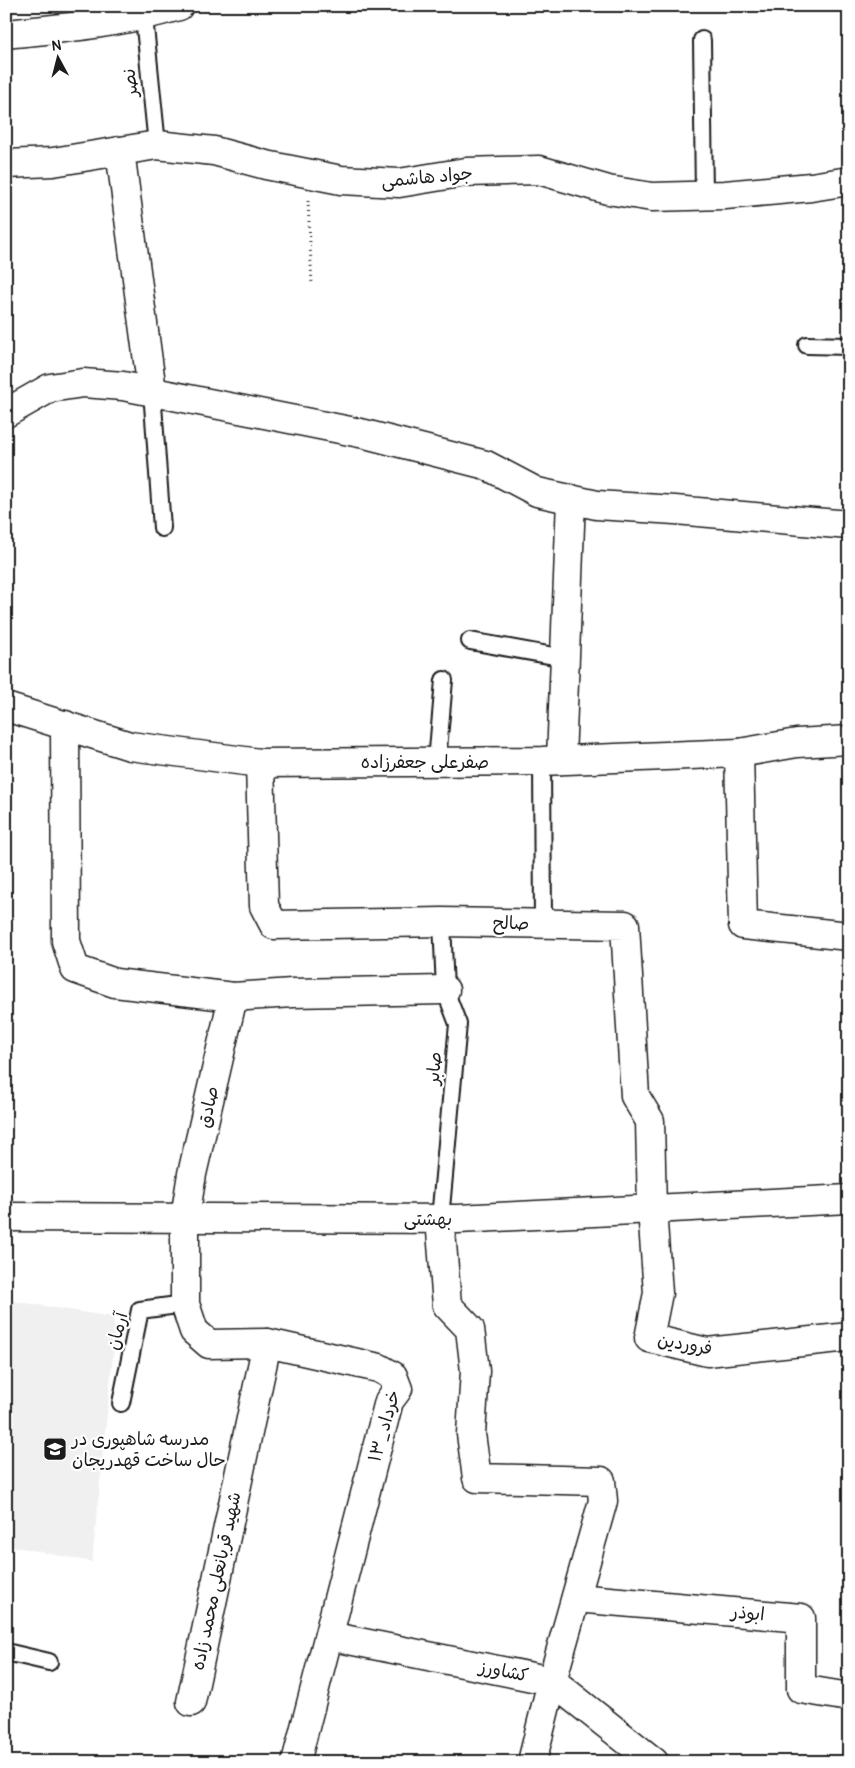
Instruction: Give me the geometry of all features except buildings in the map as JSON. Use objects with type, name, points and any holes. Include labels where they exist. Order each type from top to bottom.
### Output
[{"type":"street","points":[[6,34],[144,17],[179,6]]},
{"type":"street","name":"جواد هاشمی","points":[[6,164],[53,162],[157,145],[214,151],[266,165],[341,180],[399,183],[466,172],[539,170],[608,190],[652,197],[811,187],[849,181]]},
{"type":"street","points":[[120,151],[152,391]]},
{"type":"street","points":[[6,413],[50,388],[83,383],[123,386],[365,434],[486,465],[537,492],[597,505],[694,511],[849,526]]},
{"type":"street","points":[[552,761],[565,658],[571,499]]},
{"type":"street","name":"صفرعلی جعفرزاده","points":[[6,707],[130,746],[260,763],[552,761],[739,753],[797,743],[849,740]]},
{"type":"street","points":[[65,725],[66,942],[75,969],[115,983],[232,997],[292,993],[445,990]]},
{"type":"street","points":[[739,753],[743,925],[849,936]]},
{"type":"street","name":"صالح","points":[[260,763],[264,906],[274,925],[442,922],[624,925],[636,1096],[650,1121],[652,1209]]},
{"type":"street","name":"صادق","points":[[185,1217],[192,1174],[232,997]]},
{"type":"street","name":"بهشتی","points":[[6,1217],[440,1220],[849,1199]]},
{"type":"street","name":"فروردین","points":[[652,1209],[658,1293],[649,1338],[707,1352],[849,1337]]},
{"type":"street","name":"۱۳_خرداد","points":[[185,1217],[185,1304],[194,1331],[209,1344],[267,1343],[379,1368],[393,1376],[398,1390],[389,1401],[296,1762]]},
{"type":"street","points":[[440,1220],[447,1305],[470,1329],[475,1371],[471,1434],[477,1478],[601,1481],[603,1501],[552,1681],[532,1762]]},
{"type":"street","name":"شهید قربانعلی محمد زاده","points":[[190,1702],[267,1343]]},
{"type":"street","name":"ابوذر","points":[[576,1598],[801,1618],[801,1689],[849,1697]]},
{"type":"street","name":"کشاورز","points":[[328,1636],[552,1681],[654,1762]]},
{"type":"lane","name":"نصر","points":[[144,17],[157,145]]},
{"type":"lane","points":[[702,40],[704,195]]},
{"type":"lane","points":[[807,345],[849,346]]},
{"type":"lane","points":[[152,391],[162,528]]},
{"type":"lane","points":[[470,640],[565,658]]},
{"type":"lane","points":[[437,762],[444,680]]},
{"type":"lane","points":[[543,924],[552,761]]},
{"type":"lane","name":"صابر","points":[[440,1220],[458,1024],[445,990],[442,922]]},
{"type":"lane","name":"آرمان","points":[[122,1403],[140,1310],[185,1304]]},
{"type":"lane","points":[[6,1652],[49,1662]]},
{"type":"path","points":[[306,173],[312,285]]},
{"type":"shaded area","name":"مدرسه شاهپوری در حال ساخت قهدریجان","points":[[6,1300],[113,1317],[117,1346],[113,1354],[92,1562],[6,1545]]},
{"type":"place","name":"مدرسه شاهپوری در حال ساخت قهدریجان","points":[[55,1449]]}]
